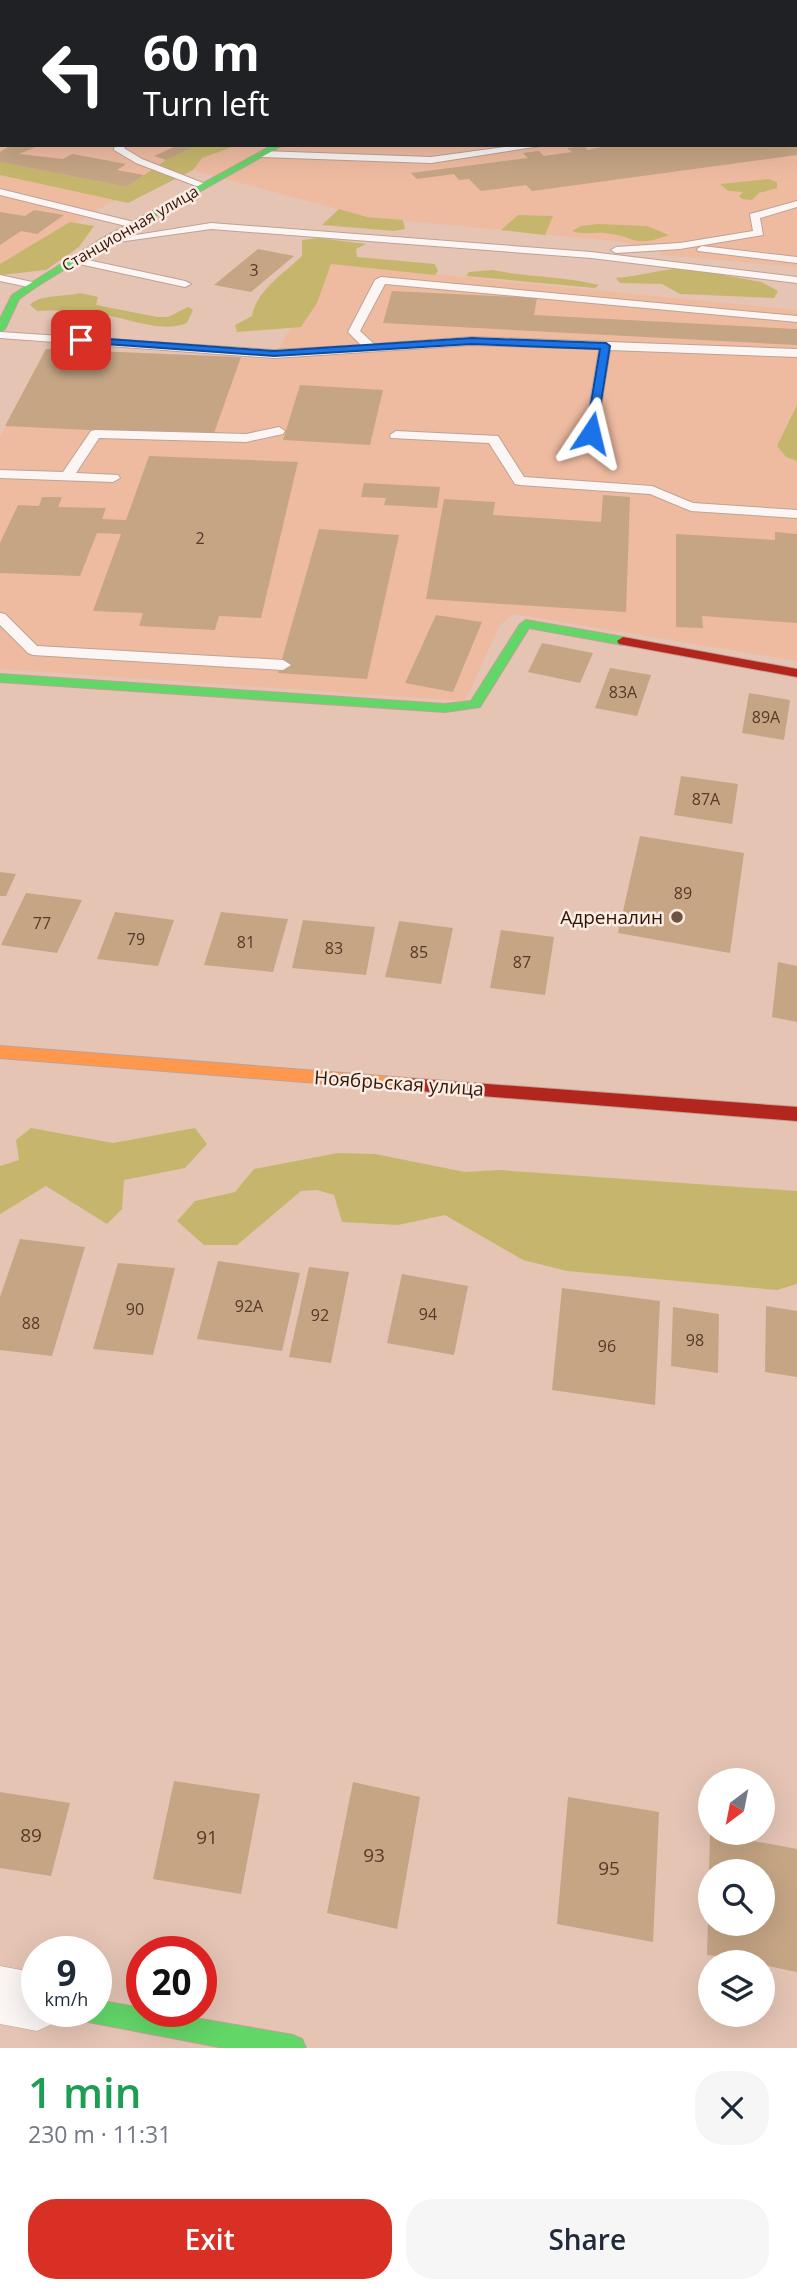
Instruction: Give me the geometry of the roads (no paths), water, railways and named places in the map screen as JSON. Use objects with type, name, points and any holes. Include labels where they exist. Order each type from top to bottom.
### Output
[{"type":"main road","name":"Станционная улица","points":[[0,329],[15,297],[33,285],[104,241],[274,147]]},
{"type":"main road","points":[[0,678],[445,708],[475,705],[526,624],[797,673]]},
{"type":"main road","name":"Ноябрьская улица","points":[[0,1052],[797,1114]]},
{"type":"main road","points":[[112,2015],[293,2048]]},
{"type":"street","points":[[0,1995],[21,1999]]},
{"type":"lane","points":[[119,147],[139,162],[204,185]]},
{"type":"lane","points":[[262,154],[431,160],[519,147]]},
{"type":"lane","points":[[0,192],[134,225]]},
{"type":"lane","points":[[591,255],[624,248],[680,246],[759,233],[754,216],[797,204]]},
{"type":"lane","points":[[104,241],[211,226],[591,255],[797,280]]},
{"type":"lane","points":[[680,246],[797,260]]},
{"type":"lane","points":[[74,260],[185,284]]},
{"type":"lane","points":[[0,278],[33,285]]},
{"type":"lane","points":[[371,347],[354,332],[381,280],[797,319]]},
{"type":"lane","points":[[0,335],[274,354],[472,341],[797,353]]},
{"type":"lane","points":[[591,433],[606,346]]},
{"type":"lane","points":[[67,476],[95,434],[246,438],[279,430]]},
{"type":"lane","points":[[396,435],[493,439],[520,481],[652,490],[691,507],[797,514]]},
{"type":"lane","points":[[1,477],[113,478]]},
{"type":"lane","points":[[0,617],[33,650],[283,665]]},
{"type":"place","name":"Адреналин","points":[[677,917]]}]
